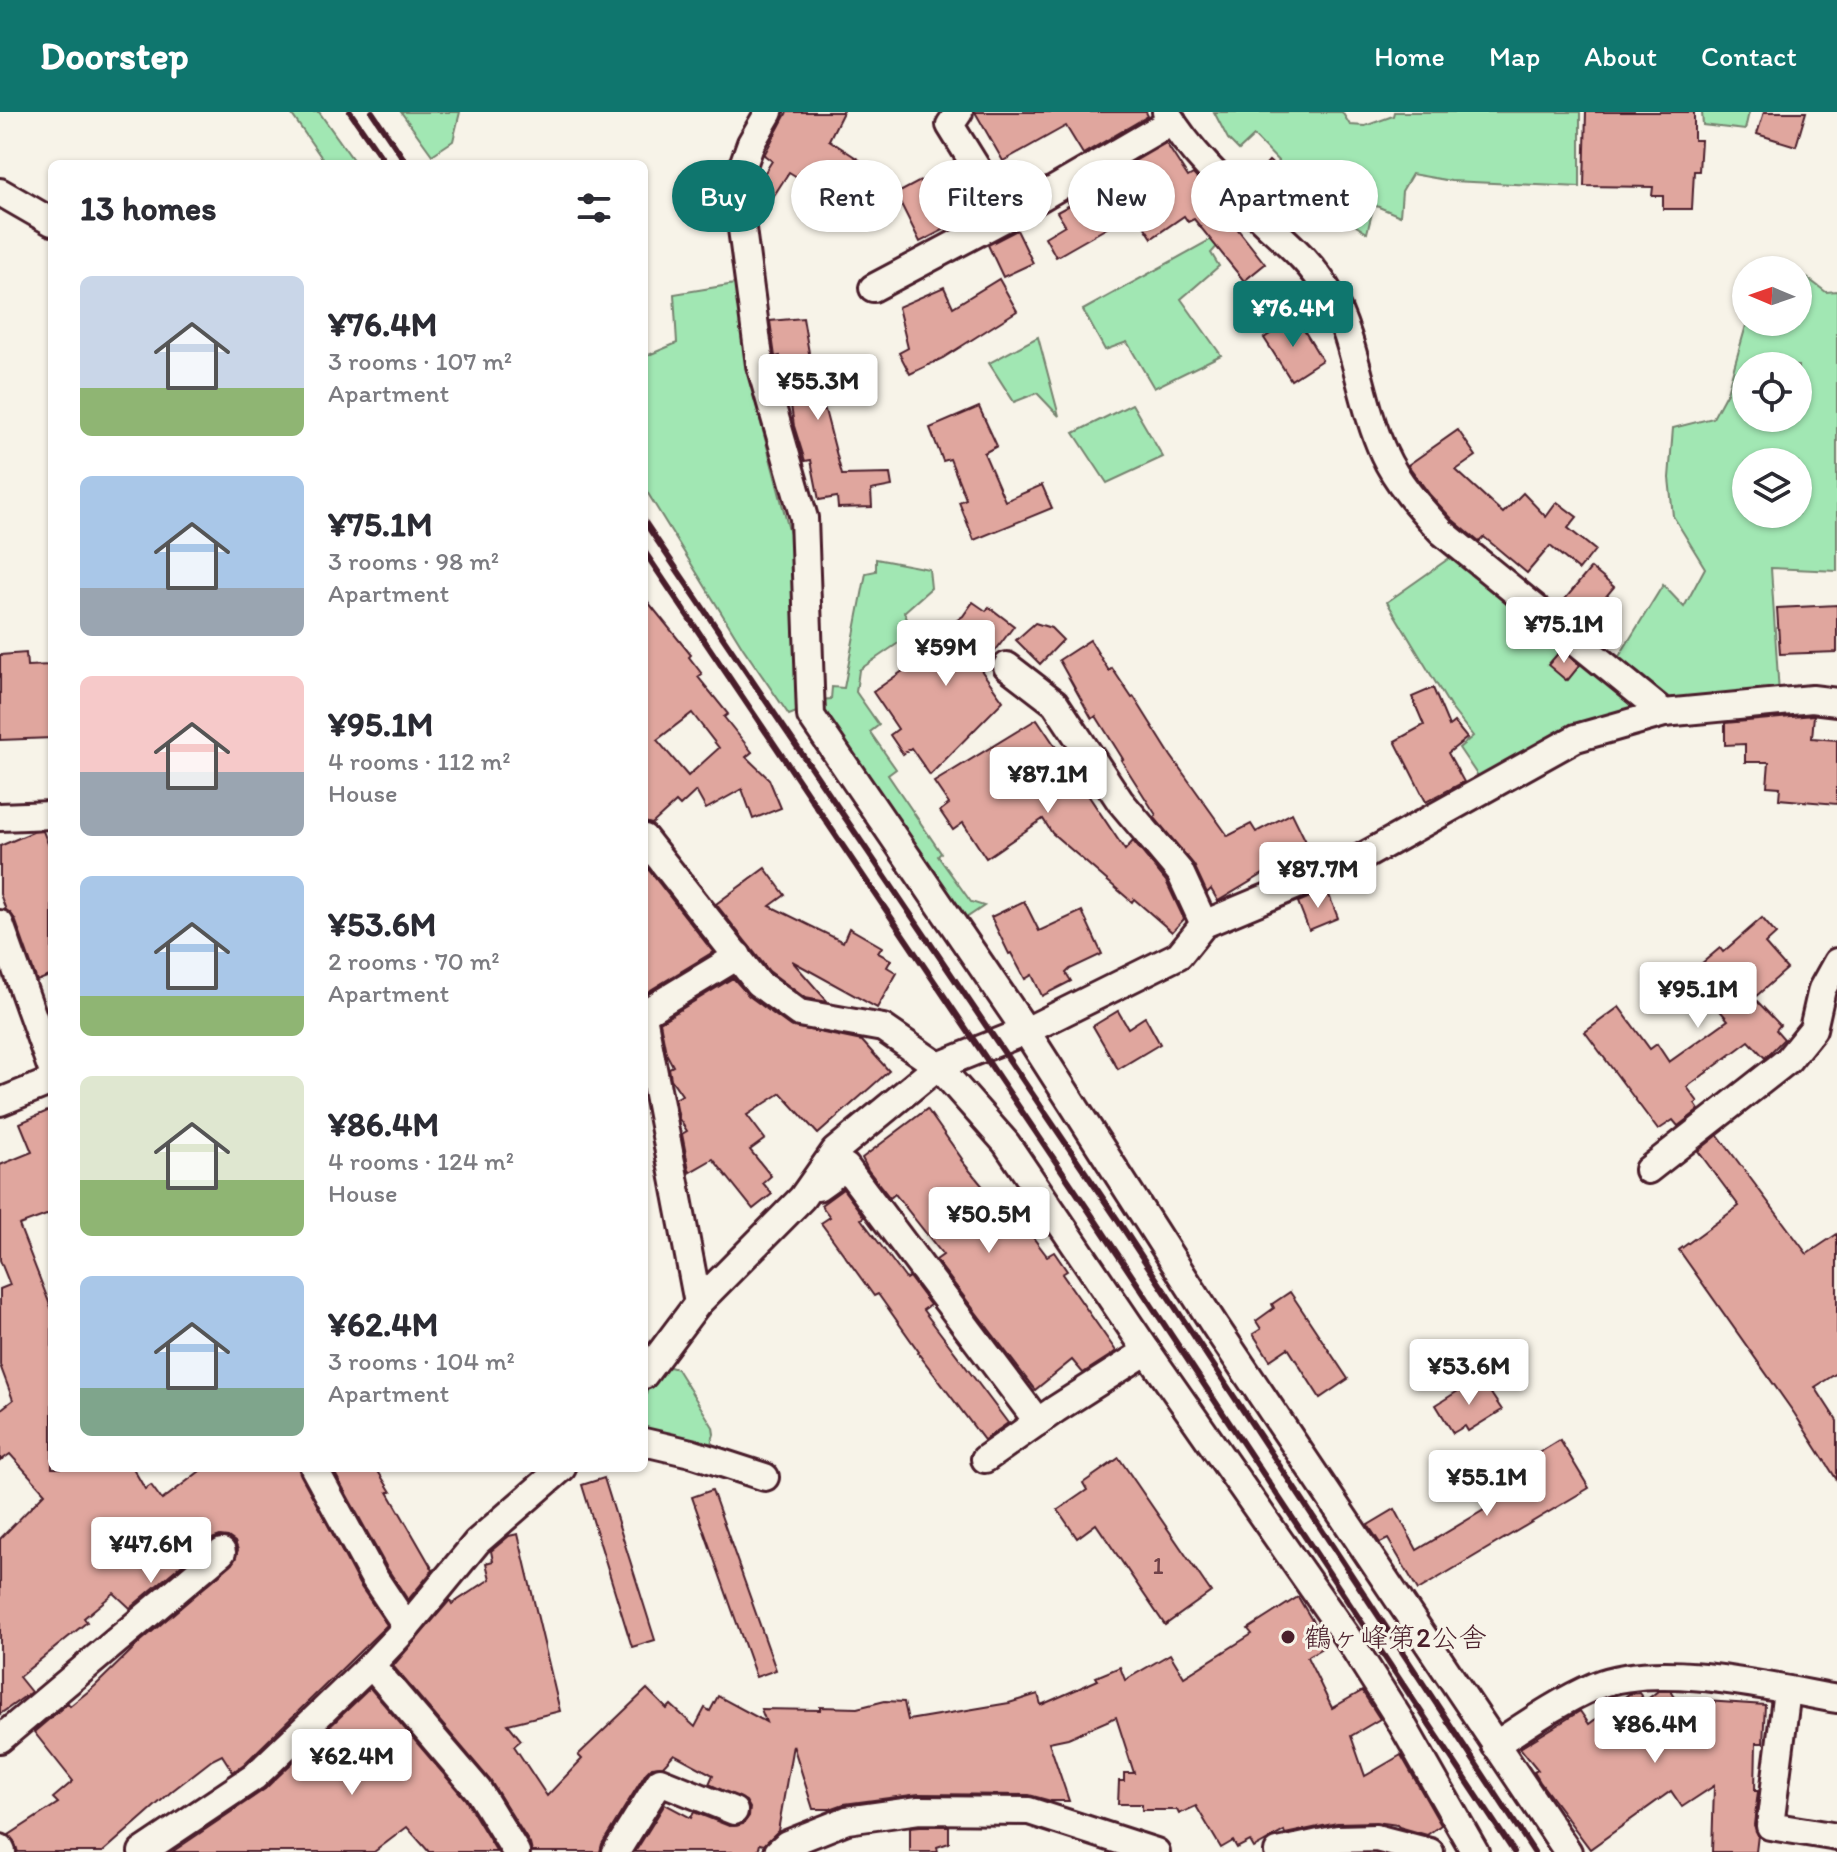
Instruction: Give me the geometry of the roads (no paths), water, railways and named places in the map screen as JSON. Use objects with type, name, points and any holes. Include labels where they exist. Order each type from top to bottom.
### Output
[{"type":"street","points":[[769,112],[751,143],[742,168],[739,206],[760,365],[804,518],[811,716],[1026,1031],[1207,1314],[1568,1852]]},
{"type":"street","points":[[959,112],[950,125],[972,160]]},
{"type":"street","points":[[1052,189],[1169,116],[1227,184],[1310,265],[1329,292],[1345,327],[1384,456],[1412,498],[1442,532],[1664,713]]},
{"type":"street","points":[[0,192],[48,220]]},
{"type":"street","points":[[873,288],[979,232]]},
{"type":"street","points":[[1007,666],[1055,703],[1120,801],[1180,872],[1204,924]]},
{"type":"street","points":[[648,1370],[698,1303],[802,1198],[835,1151],[938,1066],[1026,1031],[1179,955],[1204,924],[1357,860],[1576,738],[1664,713],[1812,699],[1837,702]]},
{"type":"street","points":[[0,817],[48,815]]},
{"type":"street","points":[[648,843],[758,983],[799,1013],[883,1028],[938,1066],[1006,1143],[1351,1643],[1398,1717],[1475,1852]]},
{"type":"street","points":[[0,924],[48,1059]]},
{"type":"street","points":[[648,1011],[738,956]]},
{"type":"street","points":[[1648,1170],[1788,1060],[1813,1029],[1822,989],[1837,962]]},
{"type":"street","points":[[648,1042],[698,1303]]},
{"type":"street","points":[[0,1102],[48,1083]]},
{"type":"street","points":[[802,1198],[846,1167],[1038,1422]]},
{"type":"street","points":[[985,1459],[1147,1351]]},
{"type":"street","points":[[648,1443],[765,1477]]},
{"type":"street","points":[[316,1472],[373,1576],[407,1627]]},
{"type":"street","points":[[142,1852],[254,1777],[371,1665],[407,1627],[477,1542],[557,1472]]},
{"type":"street","points":[[0,1739],[222,1552]]},
{"type":"street","points":[[371,1665],[478,1790],[516,1852]]},
{"type":"street","points":[[1495,1745],[1559,1704],[1596,1686],[1621,1679],[1713,1677],[1837,1699]]},
{"type":"street","points":[[1787,1690],[1770,1826],[1837,1837]]},
{"type":"street","points":[[616,1852],[660,1781],[734,1811]]},
{"type":"street","points":[[778,1852],[787,1844],[847,1820],[919,1810],[1029,1811],[1156,1852]]},
{"type":"street","points":[[1278,1852],[1338,1839],[1376,1838],[1430,1852]]},
{"type":"railway","points":[[350,112],[383,160]]},
{"type":"railway","points":[[372,112],[404,160]]},
{"type":"railway","points":[[648,527],[1117,1219],[1534,1852]]},
{"type":"railway","points":[[648,557],[1089,1211],[1514,1852]]},
{"type":"place","name":"鶴ヶ峰第2公舎","points":[[1288,1637]]}]
